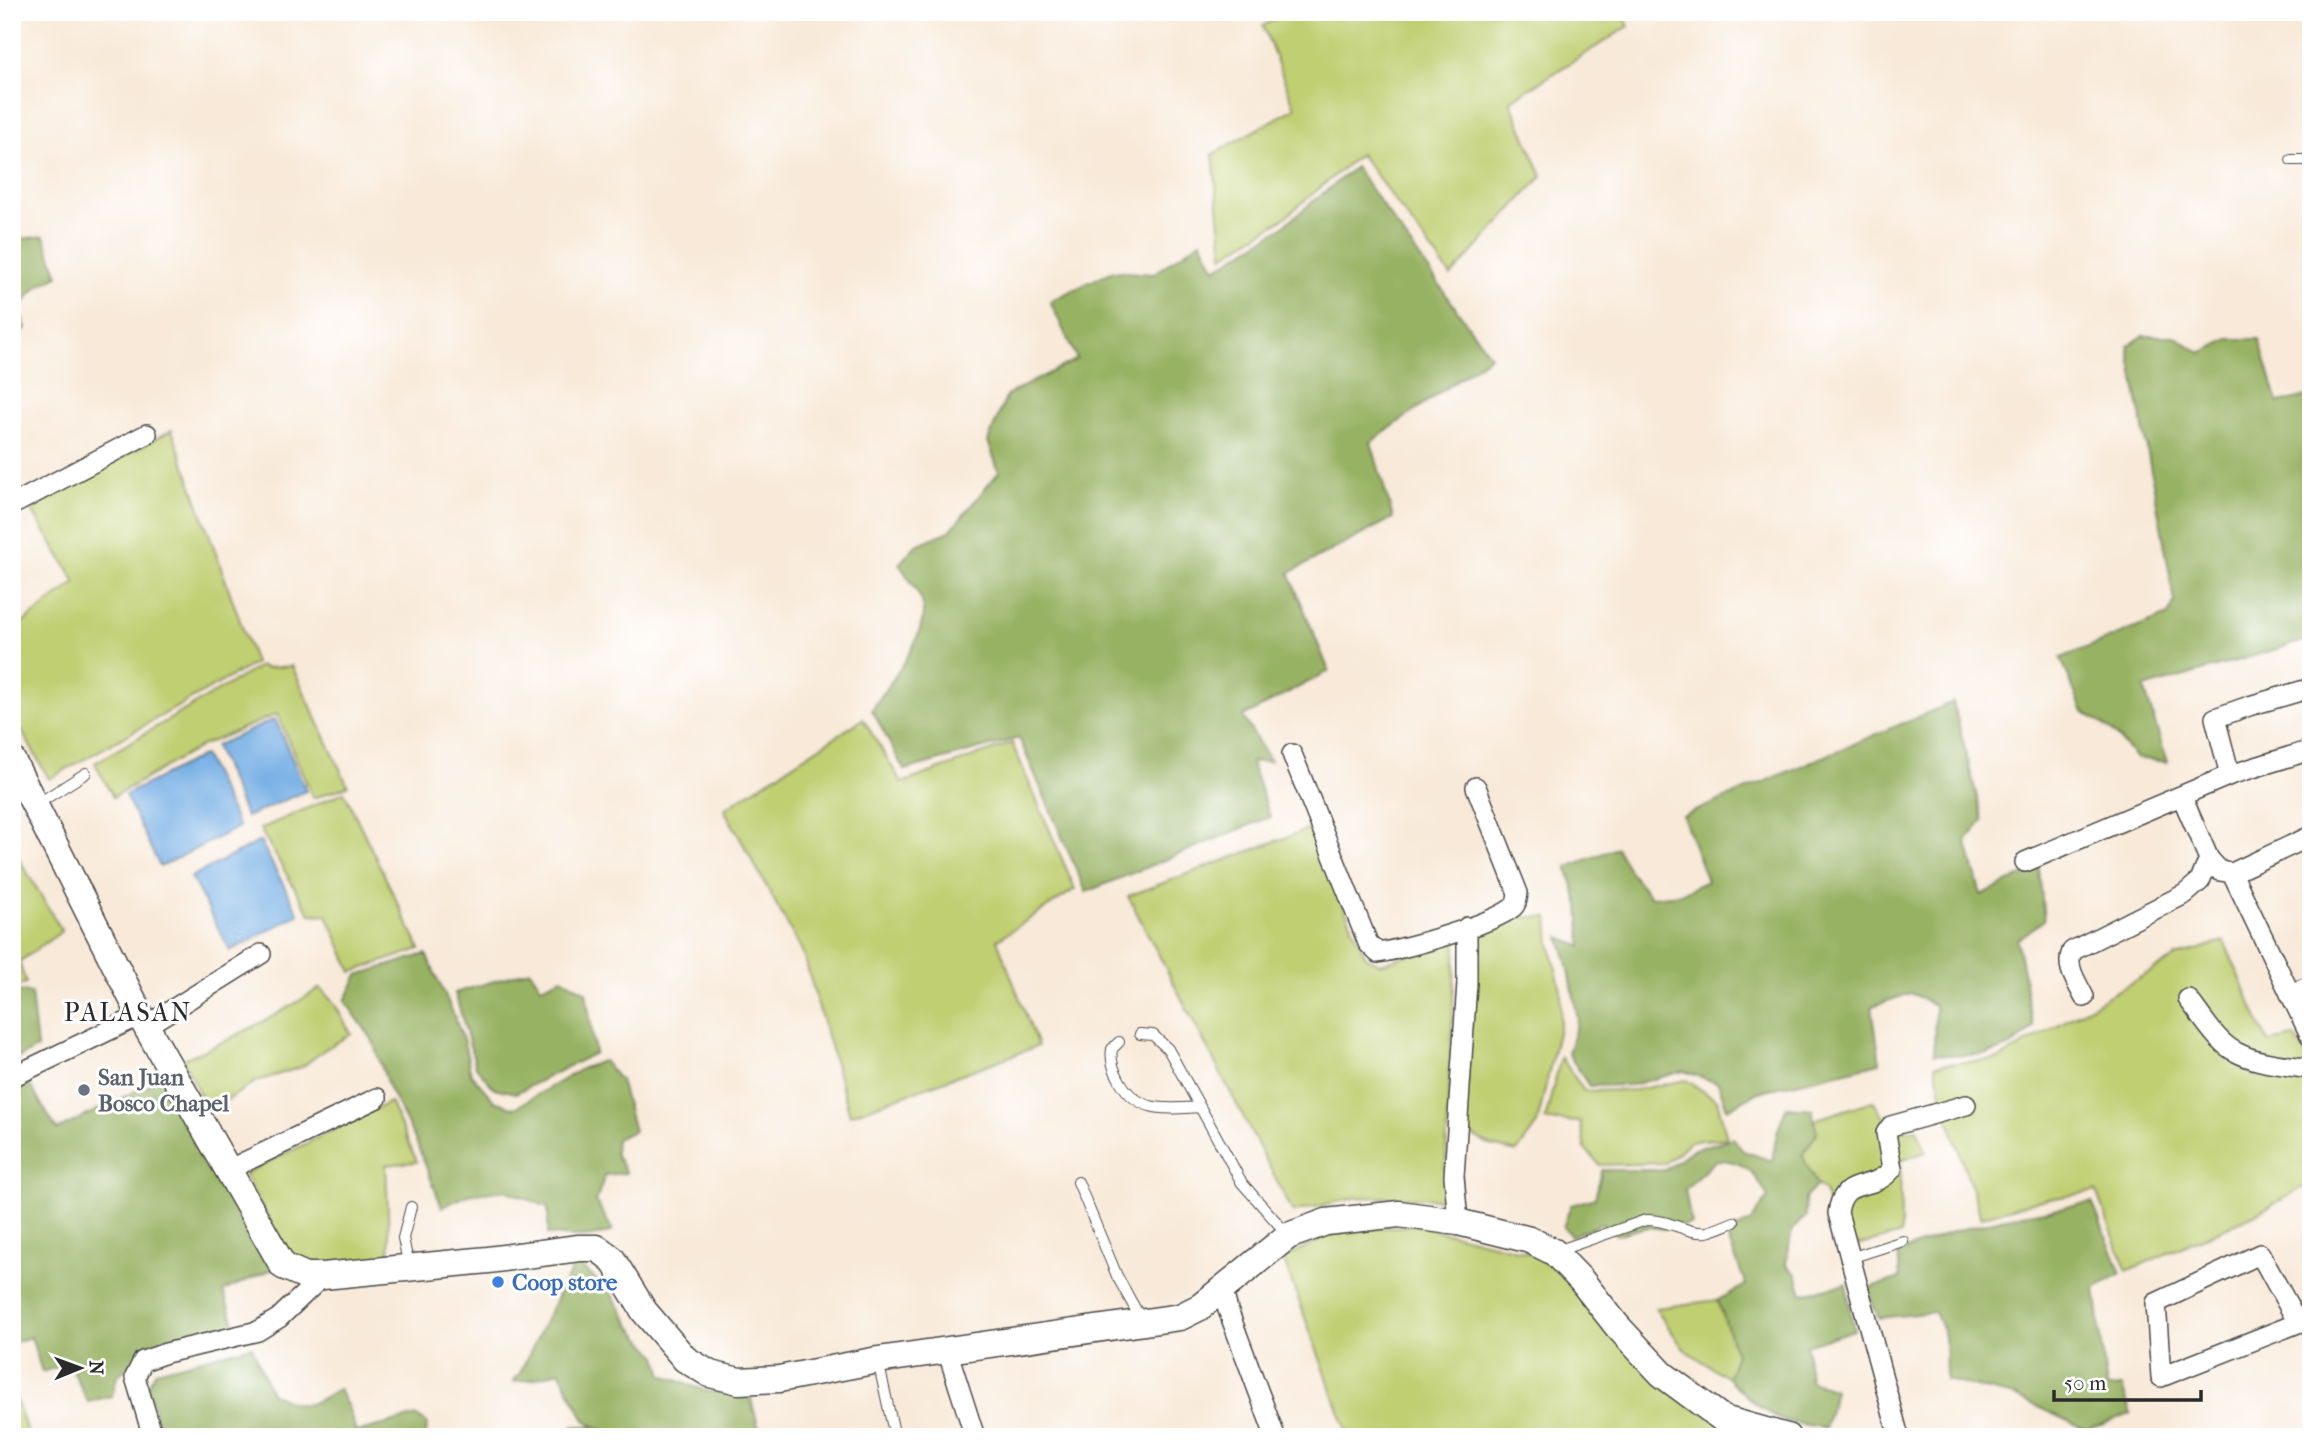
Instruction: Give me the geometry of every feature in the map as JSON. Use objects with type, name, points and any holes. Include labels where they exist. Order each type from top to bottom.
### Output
[{"type":"street","points":[[12,505],[147,434]]},
{"type":"street","points":[[2230,775],[2215,718],[2311,688]]},
{"type":"street","points":[[2025,862],[2230,775],[2311,750]]},
{"type":"street","points":[[1292,754],[1368,943],[1378,953],[1467,927],[1513,907],[1518,893],[1476,787]]},
{"type":"street","points":[[12,760],[143,1021],[283,1266],[306,1276],[597,1248],[612,1259],[644,1311],[685,1359],[710,1374],[739,1381],[779,1378],[878,1360],[1180,1317],[1200,1307],[1288,1236],[1326,1222],[1399,1214],[1458,1222],[1530,1240],[1554,1252],[1662,1374],[1723,1419],[1787,1437]]},
{"type":"street","points":[[2182,797],[2209,859],[2220,871],[2232,873],[2311,836]]},
{"type":"street","points":[[2084,997],[2070,970],[2072,951],[2185,894],[2200,881],[2209,859]]},
{"type":"street","points":[[2232,873],[2311,1037]]},
{"type":"street","points":[[1458,1222],[1454,1176],[1468,983],[1467,927]]},
{"type":"street","points":[[12,1077],[143,1021],[261,954]]},
{"type":"street","points":[[2290,994],[2311,986]]},
{"type":"street","points":[[2188,999],[2217,1036],[2234,1052],[2262,1062],[2311,1069]]},
{"type":"street","points":[[228,1170],[377,1098]]},
{"type":"street","points":[[1899,1437],[1850,1258],[1839,1213],[1840,1199],[1846,1191],[1884,1178],[1892,1168],[1887,1130],[1891,1126],[1966,1105]]},
{"type":"street","points":[[2260,1254],[2304,1321],[2273,1333],[2161,1377],[2155,1303],[2260,1254]]},
{"type":"street","points":[[153,1437],[135,1377],[143,1361],[258,1331],[279,1318],[323,1276]]},
{"type":"street","points":[[1222,1288],[1227,1310],[1274,1433]]},
{"type":"street","points":[[947,1350],[975,1437]]},
{"type":"lane","points":[[2291,160],[2311,160]]},
{"type":"lane","points":[[36,804],[86,773]]},
{"type":"lane","points":[[1140,1034],[1153,1035],[1168,1049],[1242,1183],[1288,1236]]},
{"type":"lane","points":[[1119,1042],[1112,1049],[1113,1067],[1134,1100],[1153,1107],[1200,1107]]},
{"type":"lane","points":[[1078,1182],[1117,1276],[1142,1322]]},
{"type":"lane","points":[[409,1268],[403,1238],[411,1207]]},
{"type":"lane","points":[[1554,1252],[1646,1220],[1661,1219],[1693,1231],[1708,1231],[1734,1222]]},
{"type":"lane","points":[[1850,1258],[1903,1241]]},
{"type":"lane","points":[[878,1360],[895,1437]]},
{"type":"green space","points":[[1287,12],[1621,12],[1629,26],[1510,101],[1542,176],[1451,276],[1360,154],[1283,219],[1223,256],[1213,154],[1295,108],[1263,26]]},
{"type":"green space","points":[[1355,167],[1490,356],[1371,442],[1393,518],[1289,573],[1329,671],[1243,717],[1270,761],[1251,762],[1270,817],[1086,892],[1019,738],[904,770],[872,710],[906,659],[920,629],[923,615],[920,597],[899,564],[916,545],[950,531],[999,472],[988,441],[1007,395],[1077,359],[1050,301],[1113,271],[1153,274],[1201,241],[1215,269],[1281,228]]},
{"type":"green space","points":[[44,236],[58,276],[37,287],[19,308],[26,328],[12,342],[12,240]]},
{"type":"green space","points":[[2143,336],[2175,336],[2201,353],[2229,339],[2259,339],[2278,403],[2311,395],[2311,639],[2144,688],[2167,762],[2136,758],[2112,731],[2082,710],[2061,658],[2168,615],[2175,602],[2128,346]]},
{"type":"green space","points":[[172,430],[255,663],[49,779],[12,714],[12,631],[76,582],[29,506]]},
{"type":"green space","points":[[260,666],[292,666],[348,786],[313,798],[277,714],[203,745],[113,797],[95,763]]},
{"type":"green space","points":[[1953,702],[1983,821],[1966,841],[1981,895],[2039,868],[2044,920],[2017,940],[2033,1027],[2023,1037],[2000,1050],[1975,1055],[1934,1054],[1935,1005],[1911,993],[1872,1006],[1880,1063],[1758,1092],[1727,1109],[1718,1083],[1684,1071],[1631,1085],[1589,1086],[1568,1053],[1578,1020],[1560,937],[1582,947],[1579,905],[1567,867],[1617,848],[1630,872],[1651,897],[1680,894],[1707,881],[1683,816]]},
{"type":"green space","points":[[863,719],[902,783],[1012,743],[1075,889],[997,940],[1038,1046],[850,1115],[803,953],[724,809]]},
{"type":"green space","points":[[344,792],[420,949],[352,972],[327,915],[310,914],[260,829]]},
{"type":"green space","points":[[1309,829],[1366,957],[1380,964],[1456,939],[1444,1200],[1358,1197],[1293,1212],[1128,896]]},
{"type":"green space","points":[[12,847],[62,931],[19,962],[26,983],[12,989]]},
{"type":"green space","points":[[1521,917],[1548,917],[1550,943],[1561,991],[1560,1023],[1537,1124],[1517,1152],[1491,1146],[1467,1133],[1466,1109],[1475,935]]},
{"type":"green space","points":[[2224,941],[2268,1042],[2295,1037],[2311,1063],[2311,1183],[2254,1215],[2127,1271],[2096,1191],[2036,1201],[1981,1217],[1942,1099],[1935,1065],[1999,1059],[2176,957]]},
{"type":"green space","points":[[426,954],[464,1042],[471,1074],[494,1101],[515,1108],[583,1068],[603,1061],[620,1080],[634,1131],[616,1139],[615,1153],[626,1173],[605,1175],[596,1201],[613,1231],[581,1237],[548,1234],[548,1207],[505,1190],[468,1195],[442,1207],[415,1139],[389,1088],[372,1039],[345,1001],[358,975]]},
{"type":"green space","points":[[530,970],[541,987],[562,978],[586,992],[595,1053],[516,1093],[494,1088],[476,1067],[455,993]]},
{"type":"green space","points":[[320,988],[334,1003],[351,1034],[302,1067],[257,1081],[208,1112],[183,1059],[253,1027]]},
{"type":"green space","points":[[12,993],[31,993],[37,1048],[12,1061]]},
{"type":"green space","points":[[1561,1057],[1584,1091],[1635,1090],[1686,1080],[1717,1100],[1727,1138],[1691,1141],[1666,1163],[1600,1165],[1585,1149],[1580,1122],[1545,1120]]},
{"type":"green space","points":[[166,1076],[275,1268],[223,1291],[237,1331],[143,1354],[117,1376],[112,1396],[88,1402],[69,1363],[42,1372],[31,1337],[12,1343],[12,1084],[25,1077],[57,1130]]},
{"type":"green space","points":[[1873,1101],[1894,1132],[1917,1129],[1926,1152],[1900,1161],[1901,1234],[1838,1251],[1825,1191],[1817,1185],[1802,1155],[1817,1133],[1814,1120]]},
{"type":"green space","points":[[390,1102],[417,1162],[386,1165],[390,1260],[299,1265],[279,1238],[244,1174]]},
{"type":"green space","points":[[1786,1107],[1812,1109],[1817,1133],[1802,1155],[1817,1185],[1805,1198],[1806,1216],[1792,1230],[1786,1264],[1796,1274],[1802,1294],[1846,1284],[1854,1330],[1806,1345],[1810,1381],[1835,1390],[1825,1429],[1787,1421],[1770,1413],[1728,1378],[1736,1354],[1718,1300],[1746,1285],[1726,1234],[1751,1221],[1768,1197],[1759,1181],[1742,1165],[1716,1160],[1685,1189],[1691,1224],[1665,1229],[1647,1227],[1616,1235],[1601,1224],[1571,1236],[1563,1227],[1571,1205],[1595,1198],[1602,1170],[1666,1170],[1692,1150],[1733,1138],[1743,1151],[1772,1161],[1777,1133]]},
{"type":"green space","points":[[2092,1202],[2121,1273],[2095,1288],[2107,1388],[2122,1387],[2131,1414],[2087,1430],[2014,1396],[1946,1380],[1945,1336],[1935,1312],[1879,1318],[1866,1289],[1900,1278],[1898,1253],[1952,1232],[2001,1219]]},
{"type":"green space","points":[[1416,1225],[1542,1256],[1573,1287],[1758,1437],[1349,1437],[1283,1258],[1340,1231]]},
{"type":"green space","points":[[576,1263],[609,1290],[632,1328],[657,1356],[663,1375],[706,1391],[750,1395],[761,1437],[613,1437],[585,1420],[559,1371],[513,1382]]},
{"type":"green space","points":[[1718,1300],[1736,1354],[1728,1378],[1684,1349],[1655,1308]]},
{"type":"green space","points":[[252,1346],[271,1393],[305,1404],[319,1400],[338,1389],[348,1407],[356,1432],[417,1416],[427,1423],[426,1437],[160,1437],[148,1385],[156,1371]]},
{"type":"green space","points":[[12,1388],[29,1437],[12,1437]]},
{"type":"green space","points":[[574,1426],[592,1426],[605,1437],[559,1437]]},
{"type":"water","points":[[275,719],[306,791],[246,817],[215,746]]},
{"type":"water","points":[[204,755],[239,827],[160,867],[125,795]]},
{"type":"water","points":[[260,841],[299,914],[230,951],[191,877]]},
{"type":"place","name":"San Juan Bosco Chapel","points":[[84,1090]]},
{"type":"place","name":"Coop store","points":[[498,1282]]},
{"type":"district","name":"PALASAN","points":[[128,1012]]}]
